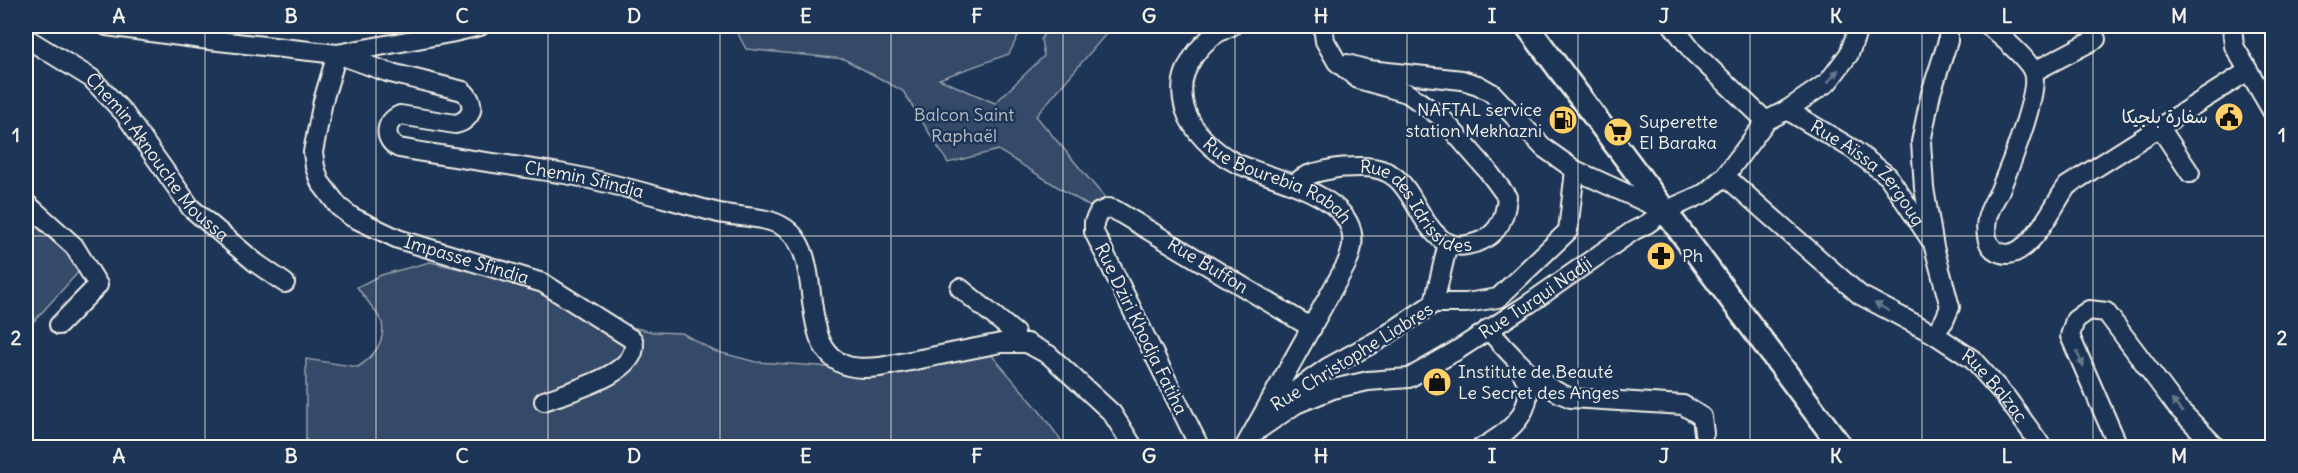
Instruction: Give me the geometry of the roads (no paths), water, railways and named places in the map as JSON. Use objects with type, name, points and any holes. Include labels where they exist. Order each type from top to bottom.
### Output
[{"type":"main road","points":[[1527,26],[1842,447]]},
{"type":"street","name":"Chemin Sfindja","points":[[107,26],[337,54],[387,72],[463,91],[470,97],[472,104],[467,119],[459,123],[404,114],[392,119],[387,129],[392,144],[399,148],[567,174],[652,194],[717,213],[769,221],[786,228],[798,241],[802,249],[812,306],[822,342],[841,363],[861,368],[880,368],[969,349],[1015,342],[1027,343],[1049,356],[1112,413],[1134,447]]},
{"type":"street","points":[[337,54],[480,26]]},
{"type":"street","name":"Rue Bourebia Rabah","points":[[1232,26],[1220,30],[1205,43],[1193,58],[1184,75],[1182,89],[1187,117],[1204,139],[1233,162],[1295,184],[1338,209],[1352,235],[1350,255],[1312,328],[1248,440]]},
{"type":"street","points":[[1323,26],[1325,41],[1337,62],[1369,70],[1415,73],[1462,80],[1478,85],[1492,93],[1544,148],[1575,170],[1665,211]]},
{"type":"street","points":[[1674,26],[1693,52],[1766,121]]},
{"type":"street","name":"Rue Turqui Nadji","points":[[1248,440],[1296,404],[1333,389],[1368,381],[1409,378],[1456,351],[1665,211],[1705,193],[1725,176],[1766,121],[1788,110],[1828,82],[1850,54],[1859,26]]},
{"type":"street","points":[[1934,334],[1944,321],[1950,307],[1934,247],[1924,188],[1921,142],[1931,93],[1948,41],[1948,26]]},
{"type":"street","points":[[1989,26],[2033,72],[2032,100],[2000,189],[1987,217],[1988,241],[1997,252],[2011,254],[2019,250],[2043,226],[2054,204],[2067,186],[2248,71]]},
{"type":"street","points":[[2232,26],[2234,46],[2272,111]]},
{"type":"street","name":"Chemin Aknouche Moussa","points":[[26,38],[91,78],[124,113],[190,208],[285,283]]},
{"type":"street","points":[[2033,72],[2096,39]]},
{"type":"street","name":"Impasse Sfindja","points":[[337,54],[323,101],[313,152],[320,182],[339,207],[398,239],[543,283],[633,340],[634,353],[627,363],[600,381],[544,400]]},
{"type":"street","name":"Rue des Idrissides","points":[[1295,184],[1308,174],[1338,168],[1374,167],[1386,170],[1404,184],[1423,217],[1438,236],[1448,243],[1460,246],[1481,242],[1490,236],[1503,218],[1507,197],[1488,171],[1441,117],[1407,93],[1358,79],[1337,62]]},
{"type":"street","name":"Rue Aïssa Zergoug","points":[[1788,110],[1851,148],[1888,176],[1934,247]]},
{"type":"street","points":[[2159,126],[2190,173]]},
{"type":"street","name":"Rue Christophe Liabres","points":[[1264,413],[1327,368],[1382,338],[1434,303],[1466,303],[1498,298],[1568,231],[1575,170]]},
{"type":"street","name":"Rue Balzac","points":[[1725,176],[1822,264],[1860,295],[1934,334],[1972,359],[2006,397],[2043,447]]},
{"type":"street","points":[[26,203],[74,246],[98,285],[59,325]]},
{"type":"street","name":"Rue Buffon","points":[[1102,210],[1115,210],[1312,328]]},
{"type":"street","name":"Rue Dziri Khodja Fatiha","points":[[1102,210],[1095,217],[1094,232],[1200,447]]},
{"type":"street","points":[[1434,303],[1448,243]]},
{"type":"street","points":[[960,288],[1015,333],[1015,342]]},
{"type":"street","points":[[2119,447],[2070,336],[2075,320],[2089,310],[2106,312],[2177,407],[2217,447]]},
{"type":"street","points":[[1488,329],[1517,362],[1555,392],[1571,398],[1683,405],[1702,417],[1704,433]]},
{"type":"street","points":[[1481,447],[1515,425],[1525,408],[1529,387],[1517,362]]},
{"type":"place","name":"سفارة بلجيكا","points":[[2229,117]]},
{"type":"place","name":"NAFTAL service station Mekhazni","points":[[1563,120]]},
{"type":"place","name":"Superette El Baraka","points":[[1618,132]]},
{"type":"place","name":"Ph","points":[[1661,256]]},
{"type":"place","name":"Institute de Beauté Le Secret des Anges","points":[[1437,382]]},
{"type":"park label","name":"Balcon Saint Raphaël","points":[[964,125]]}]
